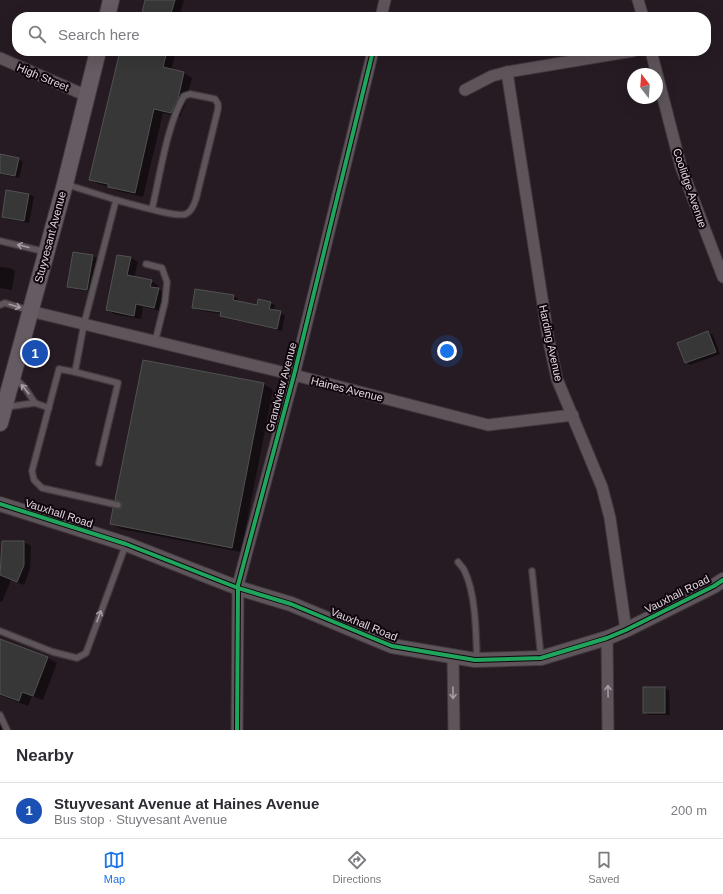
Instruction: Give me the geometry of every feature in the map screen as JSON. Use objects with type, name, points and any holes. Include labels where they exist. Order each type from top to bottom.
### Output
[{"type":"main road","points":[[108,12],[111,0]]},
{"type":"main road","name":"Stuyvesant Avenue","points":[[2,415],[65,184],[97,56]]},
{"type":"street","points":[[382,12],[385,0]]},
{"type":"street","points":[[638,0],[642,12]]},
{"type":"street","name":"Grandview Avenue","points":[[237,730],[238,588],[294,375],[372,56]]},
{"type":"street","points":[[465,90],[492,76],[507,72],[603,56]]},
{"type":"street","name":"Coolidge Avenue","points":[[652,56],[681,167],[723,277]]},
{"type":"street","name":"High Street","points":[[0,58],[87,96]]},
{"type":"street","name":"Harding Avenue","points":[[507,72],[548,337],[557,379],[602,487],[610,518],[626,630]]},
{"type":"street","name":"Haines Avenue","points":[[30,311],[294,375],[488,425],[573,415]]},
{"type":"street","name":"Vauxhall Road","points":[[0,504],[126,544],[238,588],[291,604],[392,646],[477,660],[541,658],[607,638],[714,586],[723,580]]},
{"type":"street","points":[[607,638],[608,730]]},
{"type":"street","points":[[453,656],[454,730]]},
{"type":"lane","points":[[65,184],[116,200],[152,209],[180,215],[187,214],[191,210],[196,200],[218,109],[218,104],[215,99],[190,94],[184,96],[180,102],[169,134],[152,209]]},
{"type":"lane","points":[[75,372],[84,324],[116,200]]},
{"type":"lane","points":[[0,241],[46,252]]},
{"type":"lane","points":[[146,264],[162,268],[167,282],[165,302],[155,342]]},
{"type":"lane","points":[[0,305],[5,303],[30,311]]},
{"type":"lane","points":[[99,463],[118,383],[59,369],[33,464],[32,471],[34,480],[42,488],[118,505]]},
{"type":"lane","points":[[13,376],[25,388],[35,403],[49,408]]},
{"type":"lane","points":[[2,415],[35,403]]},
{"type":"lane","points":[[0,630],[53,652],[77,658],[86,653],[126,544]]},
{"type":"lane","points":[[458,562],[465,572],[471,594],[475,620],[477,660]]},
{"type":"lane","points":[[532,571],[541,658]]},
{"type":"lane","points":[[0,715],[7,730]]},
{"type":"building","points":[[145,0],[175,0],[171,12],[142,12]]},
{"type":"building","points":[[119,56],[166,56],[163,67],[184,72],[178,99],[171,113],[154,109],[135,193],[108,187],[108,184],[89,180]]},
{"type":"building","points":[[0,154],[19,158],[15,176],[0,173]]},
{"type":"building","points":[[6,190],[29,194],[24,221],[2,217]]},
{"type":"building","points":[[73,252],[93,255],[87,290],[67,287]]},
{"type":"building","points":[[117,255],[131,257],[127,275],[152,280],[150,287],[159,288],[154,308],[136,304],[134,316],[106,310]]},
{"type":"building","points":[[195,289],[234,295],[233,300],[257,305],[258,299],[271,302],[269,309],[281,311],[277,329],[220,316],[221,312],[192,308]]},
{"type":"building","points":[[708,331],[716,352],[685,363],[677,343]]},
{"type":"building","points":[[143,360],[264,383],[232,548],[110,524],[113,508],[120,509],[122,506],[121,502],[115,500]]},
{"type":"building","points":[[2,541],[24,541],[24,565],[17,582],[0,575]]},
{"type":"building","points":[[0,639],[48,657],[33,696],[22,692],[19,701],[0,694]]},
{"type":"building","points":[[643,687],[665,687],[665,713],[643,713]]},
{"type":"cycle path","points":[[237,730],[238,585],[294,375],[372,56]]},
{"type":"cycle path","points":[[0,504],[126,544],[238,588],[291,604],[392,646],[475,660],[541,658],[607,638],[626,630],[714,586],[723,580]]},
{"type":"place","name":"Stuyvesant Avenue at Haines Avenue","points":[[35,353]]}]
